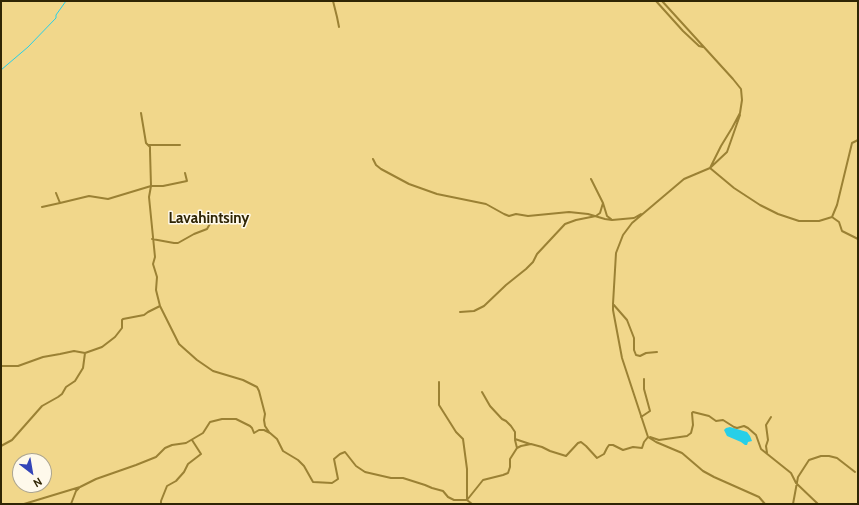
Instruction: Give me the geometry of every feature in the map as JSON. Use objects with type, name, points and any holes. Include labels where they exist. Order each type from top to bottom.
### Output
[{"type":"street","points":[[333,1],[338,17],[339,27]]},
{"type":"street","points":[[656,1],[683,31],[699,46],[704,47]]},
{"type":"street","points":[[662,1],[733,78],[741,89],[742,100],[740,118],[727,152],[710,168],[684,179],[632,223],[623,235],[616,253],[612,310],[622,358],[648,437],[682,453],[703,471],[714,477],[759,497],[765,504]]},
{"type":"street","points":[[141,113],[146,143],[149,145],[150,151],[151,186],[149,202],[155,257],[153,264],[157,277],[156,290],[160,306],[179,344],[213,372],[243,380],[257,387],[265,414],[265,426],[277,439],[283,451],[298,460],[304,466],[313,482],[332,483],[338,478],[338,472],[334,459],[345,452],[356,466],[365,472],[391,478],[403,478],[443,491],[448,497],[454,500],[467,500],[472,504]]},
{"type":"street","points":[[710,168],[740,113]]},
{"type":"street","points":[[832,217],[837,205],[852,143],[858,140]]},
{"type":"street","points":[[149,145],[180,145]]},
{"type":"street","points":[[373,159],[376,165],[409,184],[437,194],[486,204],[509,216],[516,214],[528,216],[569,212],[588,214],[612,220],[634,218],[644,213]]},
{"type":"street","points":[[710,168],[734,188],[760,205],[778,214],[799,221],[819,221],[832,217]]},
{"type":"street","points":[[42,207],[89,196],[108,200],[151,186],[162,186],[187,181],[185,173]]},
{"type":"street","points":[[591,179],[607,216],[612,220]]},
{"type":"street","points":[[56,193],[60,203]]},
{"type":"street","points":[[460,312],[474,311],[484,306],[533,262],[537,254],[565,224],[596,216],[600,213],[603,204]]},
{"type":"street","points":[[832,217],[839,222],[842,231],[858,239]]},
{"type":"street","points":[[626,219],[630,220],[632,223]]},
{"type":"street","points":[[152,239],[174,244],[207,229],[211,222],[216,220],[230,221]]},
{"type":"street","points":[[613,304],[627,320],[634,338],[634,350],[636,355],[640,356],[646,353],[657,352]]},
{"type":"street","points":[[1,366],[18,366],[43,357],[74,351],[85,353],[102,347],[115,337],[122,328],[123,319],[144,315],[160,306]]},
{"type":"street","points":[[1,446],[12,440],[42,406],[58,398],[66,387],[75,381],[83,368],[85,353]]},
{"type":"street","points":[[641,417],[650,411],[644,389],[644,379]]},
{"type":"street","points":[[439,382],[439,405],[456,432],[463,439],[467,469],[467,500]]},
{"type":"street","points":[[482,392],[490,406],[511,426],[514,432],[517,448]]},
{"type":"street","points":[[648,437],[659,440],[687,436],[691,433],[693,425],[693,412],[709,416],[716,421],[723,420],[737,428],[744,426],[756,435],[761,449],[790,473],[796,483],[818,504]]},
{"type":"street","points":[[767,453],[766,446],[768,440],[766,425],[771,417]]},
{"type":"street","points":[[24,504],[80,487],[96,479],[156,457],[165,448],[172,445],[186,443],[203,433],[210,422],[222,419],[236,419],[250,426],[254,433],[259,430],[264,430],[270,433]]},
{"type":"street","points":[[515,439],[542,447],[550,452],[566,456],[578,443],[581,442],[597,458],[604,454],[609,445],[613,445],[623,450],[633,447],[642,448],[648,437]]},
{"type":"street","points":[[161,504],[167,486],[176,481],[184,472],[188,464],[202,454],[192,440]]},
{"type":"street","points":[[467,500],[483,480],[503,476],[508,473],[510,459],[517,448],[531,444]]},
{"type":"street","points":[[793,504],[798,477],[809,460],[821,456],[829,456],[836,458],[855,472]]},
{"type":"street","points":[[71,504],[76,491],[80,487]]},
{"type":"water","points":[[730,427],[747,432],[752,441],[745,445],[727,436],[724,430]]},
{"type":"waterway","points":[[1,70],[28,47],[56,18],[56,15],[66,1]]},
{"type":"district","name":"Lavahintsiny","points":[[209,219]]}]
